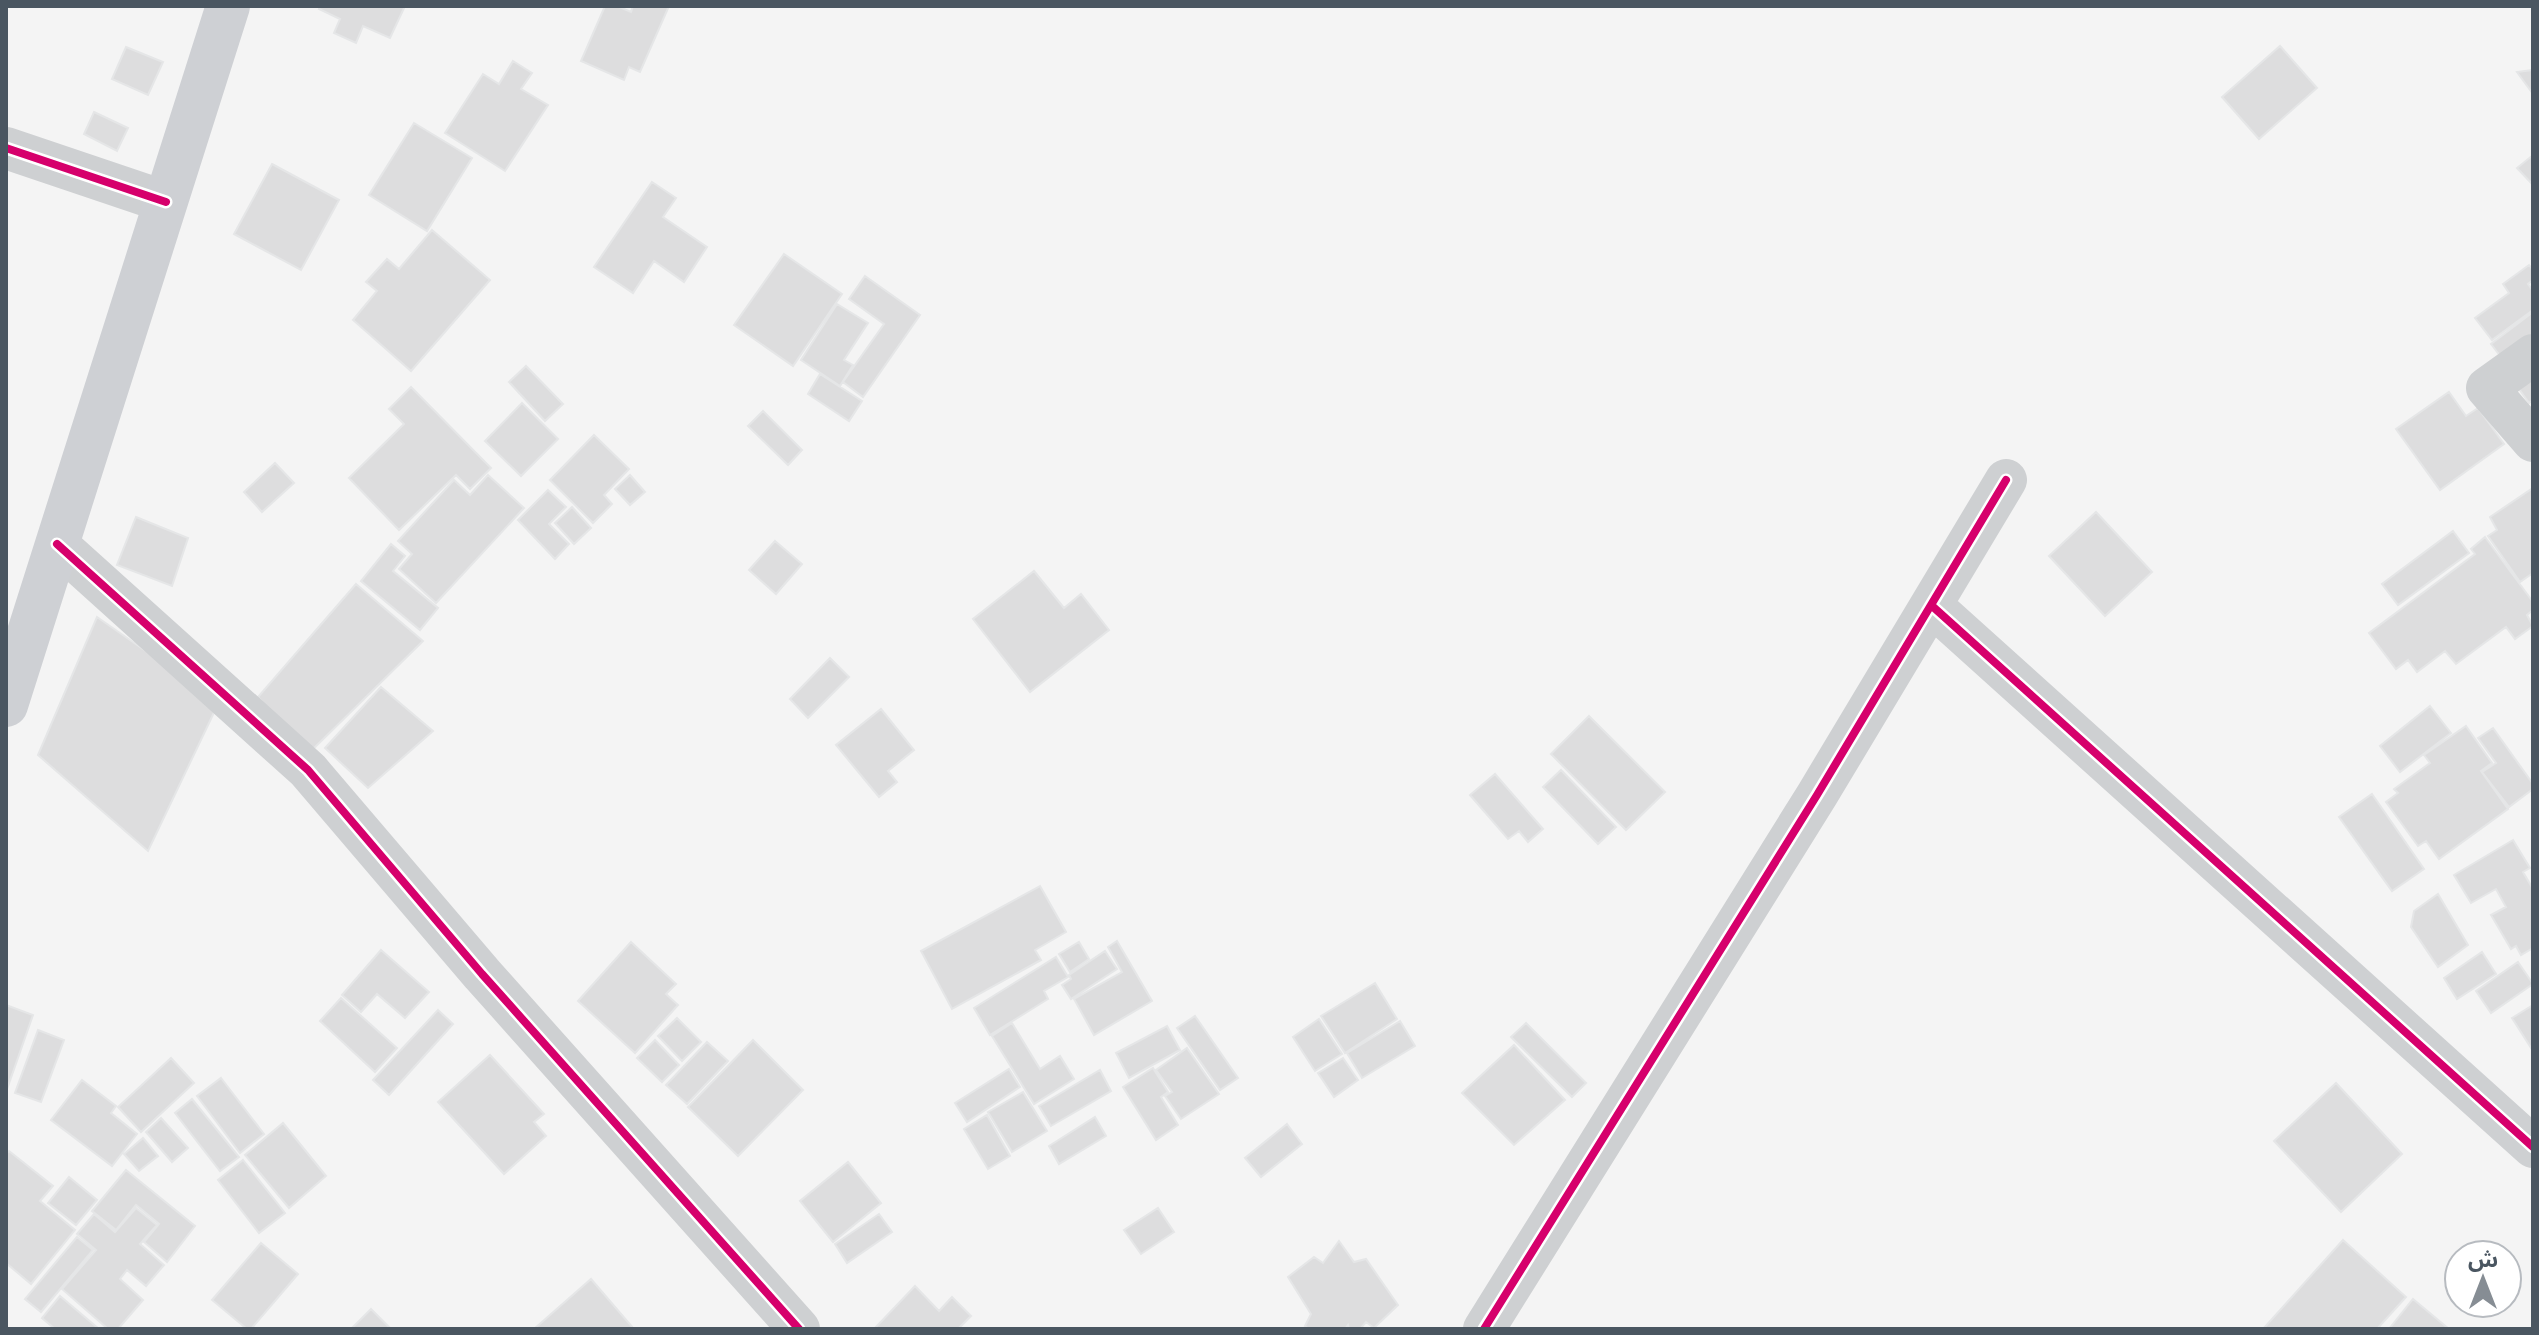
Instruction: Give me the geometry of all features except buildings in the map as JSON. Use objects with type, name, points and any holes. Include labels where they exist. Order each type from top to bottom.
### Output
[{"type":"street","points":[[6,705],[228,6]]},
{"type":"street","points":[[6,148],[166,202]]},
{"type":"street","points":[[2533,355],[2487,388],[2533,441]]},
{"type":"street","points":[[1484,1329],[1817,795],[2006,480]]},
{"type":"street","points":[[57,544],[308,770],[482,974],[799,1329]]},
{"type":"street","points":[[1931,605],[2533,1147]]},
{"type":"cycle path","points":[[6,148],[166,202]]},
{"type":"cycle path","points":[[1484,1329],[1817,795],[2006,480]]},
{"type":"cycle path","points":[[57,544],[308,770],[482,974],[799,1329]]},
{"type":"cycle path","points":[[1931,605],[2533,1147]]}]
